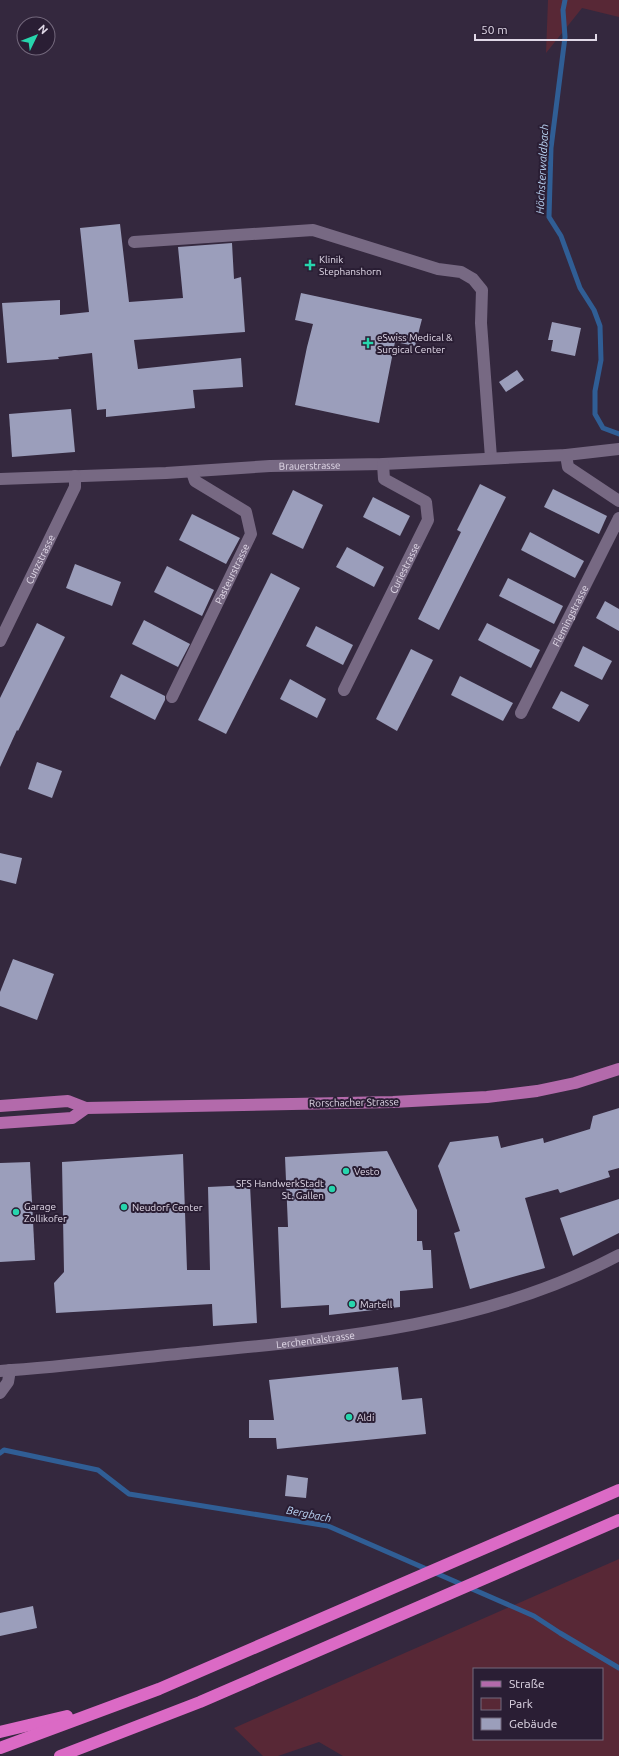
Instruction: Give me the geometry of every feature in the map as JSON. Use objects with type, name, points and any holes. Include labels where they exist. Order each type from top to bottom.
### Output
[{"type":"highway","points":[[0,1748],[124,1703],[279,1638],[619,1490]]},
{"type":"highway","points":[[60,1756],[92,1745],[257,1677],[619,1520]]},
{"type":"highway","points":[[0,1732],[124,1703]]},
{"type":"main road","name":"Rorschacher Strasse","points":[[0,1106],[68,1101],[86,1108],[393,1102],[487,1097],[545,1089],[575,1083],[619,1069]]},
{"type":"main road","points":[[0,1123],[72,1118],[86,1108]]},
{"type":"street","points":[[134,242],[313,230],[438,269],[461,272],[473,279],[482,290],[481,323],[491,458]]},
{"type":"street","name":"Brauerstrasse","points":[[0,479],[192,472],[270,466],[383,464],[566,455],[619,449]]},
{"type":"street","points":[[566,455],[568,467],[619,501]]},
{"type":"street","name":"Curiestrasse","points":[[344,690],[428,520],[426,502],[384,479],[383,464]]},
{"type":"street","name":"Pasteurstrasse","points":[[172,697],[251,534],[246,512],[195,481],[192,472]]},
{"type":"street","name":"Cunzstrasse","points":[[0,641],[75,487],[75,476]]},
{"type":"street","name":"Flemingstrasse","points":[[521,713],[619,518]]},
{"type":"street","name":"Lerchentalstrasse","points":[[5,1371],[364,1334],[465,1314],[520,1297],[569,1279],[619,1255]]},
{"type":"street","points":[[0,1393],[8,1382],[5,1371]]},
{"type":"green space","points":[[548,0],[619,0],[619,17],[582,8],[546,53]]},
{"type":"green space","points":[[619,1559],[619,1756],[343,1756],[319,1742],[278,1756],[263,1756],[234,1728]]},
{"type":"building","points":[[120,224],[129,302],[183,298],[178,247],[232,243],[234,279],[241,277],[245,332],[134,340],[138,369],[241,358],[243,387],[193,390],[195,408],[106,417],[106,409],[97,410],[92,353],[58,357],[59,359],[7,363],[2,303],[60,300],[60,315],[89,312],[80,228]]},
{"type":"building","points":[[301,293],[422,319],[415,346],[395,342],[379,423],[295,405],[313,324],[295,320]]},
{"type":"building","points":[[552,322],[581,328],[575,356],[551,351],[553,340],[548,340]]},
{"type":"building","points":[[517,370],[524,380],[506,392],[499,382]]},
{"type":"building","points":[[71,409],[75,452],[12,457],[9,414]]},
{"type":"building","points":[[480,484],[506,497],[439,630],[418,619],[461,532],[457,530]]},
{"type":"building","points":[[553,489],[607,516],[599,534],[544,507]]},
{"type":"building","points":[[293,490],[323,505],[303,549],[272,534]]},
{"type":"building","points":[[373,497],[410,516],[400,536],[363,517]]},
{"type":"building","points":[[192,514],[240,538],[226,564],[179,540]]},
{"type":"building","points":[[530,532],[584,561],[575,578],[521,550]]},
{"type":"building","points":[[347,547],[384,567],[374,587],[336,567]]},
{"type":"building","points":[[75,564],[121,582],[112,606],[66,588]]},
{"type":"building","points":[[167,566],[214,590],[202,616],[154,592]]},
{"type":"building","points":[[271,573],[300,588],[226,734],[198,720]]},
{"type":"building","points":[[508,578],[563,606],[554,624],[499,596]]},
{"type":"building","points":[[605,601],[619,609],[619,631],[596,618]]},
{"type":"building","points":[[144,620],[190,644],[178,667],[132,644]]},
{"type":"building","points":[[37,623],[65,637],[18,731],[17,730],[0,767],[0,698]]},
{"type":"building","points":[[487,623],[540,650],[531,668],[478,640]]},
{"type":"building","points":[[316,626],[353,645],[343,665],[306,646]]},
{"type":"building","points":[[583,646],[612,661],[602,680],[574,666]]},
{"type":"building","points":[[411,649],[433,660],[397,731],[376,719]]},
{"type":"building","points":[[121,674],[165,696],[165,700],[155,720],[110,697]]},
{"type":"building","points":[[460,676],[513,703],[503,721],[451,695]]},
{"type":"building","points":[[290,679],[326,699],[317,718],[280,699]]},
{"type":"building","points":[[561,691],[589,705],[579,722],[552,708]]},
{"type":"building","points":[[37,762],[62,771],[52,798],[28,789]]},
{"type":"building","points":[[0,853],[22,858],[16,884],[0,880]]},
{"type":"building","points":[[13,959],[54,974],[37,1020],[0,1006],[0,992]]},
{"type":"building","points":[[619,1108],[619,1168],[608,1171],[610,1177],[560,1193],[558,1189],[525,1198],[545,1268],[470,1289],[454,1233],[460,1231],[438,1166],[450,1142],[498,1136],[501,1148],[543,1138],[544,1143],[590,1129],[593,1116]]},
{"type":"building","points":[[387,1151],[417,1210],[417,1241],[422,1241],[423,1250],[431,1250],[433,1288],[400,1291],[400,1307],[329,1315],[329,1305],[281,1308],[278,1227],[288,1227],[285,1157]]},
{"type":"building","name":"Neudorf Center","points":[[183,1154],[187,1270],[210,1270],[208,1187],[250,1185],[257,1323],[213,1326],[212,1304],[56,1313],[54,1283],[64,1272],[62,1162]]},
{"type":"building","name":"Garage Zollikofer","points":[[30,1162],[35,1260],[0,1262],[0,1163]]},
{"type":"building","points":[[619,1199],[619,1233],[573,1256],[560,1218]]},
{"type":"building","name":"Aldi","points":[[398,1367],[402,1400],[422,1398],[426,1434],[277,1449],[276,1438],[249,1438],[249,1420],[274,1420],[269,1380]]},
{"type":"building","points":[[287,1475],[308,1478],[306,1498],[285,1496]]},
{"type":"building","points":[[33,1606],[37,1628],[0,1636],[0,1613]]},
{"type":"waterway","name":"Höchsterwaldbach","points":[[565,0],[563,10],[565,37],[551,148],[549,217],[561,236],[580,288],[594,310],[600,326],[601,360],[595,391],[595,414],[603,428],[619,434]]},
{"type":"waterway","name":"Bergbach","points":[[0,1453],[4,1450],[98,1470],[129,1494],[328,1526],[534,1616],[619,1668]]},
{"type":"place","name":"Klinik Stephanshorn","points":[[310,265]]},
{"type":"place","name":"eSwiss Medical & Surgical Center","points":[[368,343]]},
{"type":"place","name":"Vesto","points":[[346,1171]]},
{"type":"place","name":"SFS HandwerkStadt St. Gallen","points":[[332,1189]]},
{"type":"place","name":"Neudorf Center","points":[[124,1207]]},
{"type":"place","name":"Garage Zollikofer","points":[[16,1212]]},
{"type":"place","name":"Martell","points":[[352,1304]]},
{"type":"place","name":"Aldi","points":[[349,1417]]}]
